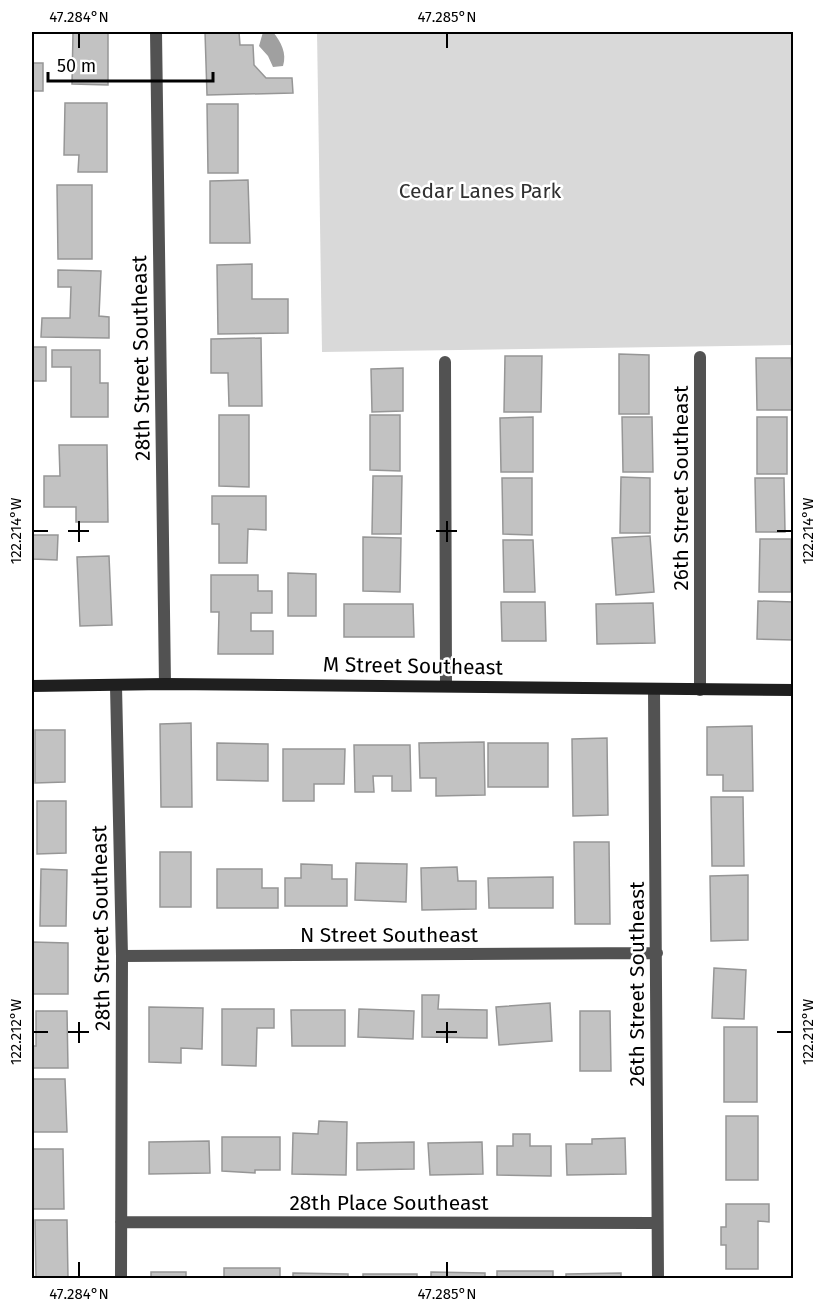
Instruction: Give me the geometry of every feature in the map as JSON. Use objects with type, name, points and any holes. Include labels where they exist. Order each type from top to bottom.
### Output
[{"type":"street","name":"28th Street Southeast","points":[[156,32],[165,684]]},
{"type":"street","name":"26th Street Southeast","points":[[700,357],[700,690]]},
{"type":"street","points":[[445,362],[446,686]]},
{"type":"street","name":"M Street Southeast","points":[[32,686],[165,684],[794,690]]},
{"type":"street","name":"28th Street Southeast","points":[[116,686],[122,956],[121,1278]]},
{"type":"street","name":"26th Street Southeast","points":[[654,689],[658,1278]]},
{"type":"street","name":"N Street Southeast","points":[[122,956],[657,952]]},
{"type":"street","name":"28th Place Southeast","points":[[121,1222],[657,1223]]},
{"type":"green space","name":"Cedar Lanes Park","points":[[317,32],[793,32],[793,345],[322,352]]},
{"type":"shaded area","points":[[263,32],[273,32],[278,40],[284,52],[283,66],[273,67],[268,56],[259,46]]},
{"type":"building","points":[[73,32],[108,32],[108,85],[72,84]]},
{"type":"building","points":[[205,32],[239,32],[240,45],[253,45],[254,65],[266,78],[292,78],[293,93],[207,95]]},
{"type":"building","points":[[32,63],[43,63],[43,91],[32,91]]},
{"type":"building","points":[[65,103],[107,103],[107,172],[78,172],[79,155],[64,155]]},
{"type":"building","points":[[207,104],[238,104],[238,173],[208,173]]},
{"type":"building","points":[[248,180],[250,243],[210,243],[210,181]]},
{"type":"building","points":[[57,185],[92,185],[92,259],[58,259]]},
{"type":"building","points":[[252,264],[252,299],[288,299],[288,333],[218,334],[217,265]]},
{"type":"building","points":[[58,270],[101,271],[99,316],[109,317],[109,338],[41,337],[42,318],[70,318],[71,287],[58,287]]},
{"type":"building","points":[[261,338],[262,406],[229,406],[228,373],[211,373],[211,339]]},
{"type":"building","points":[[32,347],[46,347],[46,381],[32,381]]},
{"type":"building","points":[[52,350],[100,350],[100,383],[108,383],[108,417],[71,417],[71,367],[52,367]]},
{"type":"building","points":[[619,354],[649,355],[649,414],[619,414]]},
{"type":"building","points":[[505,356],[542,356],[541,412],[504,412]]},
{"type":"building","points":[[756,358],[791,358],[794,410],[757,410]]},
{"type":"building","points":[[403,368],[403,411],[372,412],[371,369]]},
{"type":"building","points":[[219,415],[249,415],[249,487],[219,486]]},
{"type":"building","points":[[370,415],[400,415],[400,471],[370,470]]},
{"type":"building","points":[[533,417],[533,472],[501,472],[500,418]]},
{"type":"building","points":[[622,417],[652,417],[653,472],[623,472]]},
{"type":"building","points":[[757,417],[787,417],[787,474],[757,474]]},
{"type":"building","points":[[59,445],[107,445],[108,522],[76,522],[76,507],[44,507],[44,476],[60,476]]},
{"type":"building","points":[[373,476],[402,476],[401,534],[372,534]]},
{"type":"building","points":[[621,477],[650,478],[650,533],[620,533]]},
{"type":"building","points":[[502,478],[532,478],[532,535],[503,534]]},
{"type":"building","points":[[755,478],[784,478],[785,532],[756,532]]},
{"type":"building","points":[[212,496],[266,496],[266,530],[248,529],[247,563],[219,563],[219,524],[212,524]]},
{"type":"building","points":[[32,535],[58,535],[57,560],[32,559]]},
{"type":"building","points":[[650,536],[654,592],[616,595],[612,538]]},
{"type":"building","points":[[363,537],[401,538],[400,592],[363,591]]},
{"type":"building","points":[[760,539],[791,539],[791,592],[759,592]]},
{"type":"building","points":[[503,540],[533,540],[535,592],[504,592]]},
{"type":"building","points":[[109,556],[112,625],[80,626],[77,557]]},
{"type":"building","points":[[288,573],[316,574],[316,616],[288,616]]},
{"type":"building","points":[[211,575],[258,575],[258,591],[272,591],[272,613],[251,613],[251,631],[273,631],[273,654],[218,654],[219,612],[211,612]]},
{"type":"building","points":[[758,601],[794,602],[794,640],[757,639]]},
{"type":"building","points":[[501,602],[545,602],[546,641],[502,641]]},
{"type":"building","points":[[653,603],[655,643],[597,644],[596,604]]},
{"type":"building","points":[[344,604],[413,604],[414,637],[344,637]]},
{"type":"building","points":[[191,723],[192,807],[161,807],[160,724]]},
{"type":"building","points":[[752,726],[753,791],[723,791],[723,775],[707,775],[707,727]]},
{"type":"building","points":[[35,730],[65,730],[65,782],[35,783]]},
{"type":"building","points":[[607,738],[608,815],[573,816],[572,739]]},
{"type":"building","points":[[484,742],[485,795],[436,796],[436,778],[420,778],[419,743]]},
{"type":"building","points":[[217,743],[268,744],[268,781],[217,780]]},
{"type":"building","points":[[488,743],[548,743],[548,787],[488,787]]},
{"type":"building","points":[[354,745],[410,745],[411,791],[392,791],[392,776],[373,776],[374,792],[355,792]]},
{"type":"building","points":[[283,749],[345,749],[344,784],[314,784],[314,801],[283,801]]},
{"type":"building","points":[[711,797],[743,797],[744,866],[712,866]]},
{"type":"building","points":[[37,801],[66,801],[66,853],[37,854]]},
{"type":"building","points":[[574,842],[609,842],[610,924],[575,924]]},
{"type":"building","points":[[160,852],[191,852],[191,907],[160,907]]},
{"type":"building","points":[[356,863],[407,864],[406,902],[355,900]]},
{"type":"building","points":[[301,864],[332,865],[332,879],[347,879],[347,906],[285,906],[285,878],[301,878]]},
{"type":"building","points":[[457,867],[458,881],[476,881],[476,909],[422,910],[421,868]]},
{"type":"building","points":[[41,869],[67,870],[66,926],[40,926]]},
{"type":"building","points":[[217,869],[262,869],[262,888],[278,888],[278,908],[217,908]]},
{"type":"building","points":[[748,875],[748,940],[711,941],[710,876]]},
{"type":"building","points":[[553,877],[553,908],[489,908],[488,878]]},
{"type":"building","points":[[32,942],[68,943],[68,994],[32,994]]},
{"type":"building","points":[[714,968],[746,970],[744,1019],[712,1018]]},
{"type":"building","points":[[422,995],[439,995],[438,1009],[487,1010],[487,1038],[422,1037]]},
{"type":"building","points":[[550,1003],[552,1041],[499,1045],[496,1007]]},
{"type":"building","points":[[149,1007],[203,1008],[202,1049],[181,1048],[181,1063],[149,1062]]},
{"type":"building","points":[[222,1009],[274,1009],[274,1028],[257,1028],[256,1066],[222,1065]]},
{"type":"building","points":[[359,1009],[414,1011],[413,1039],[358,1037]]},
{"type":"building","points":[[291,1010],[345,1010],[345,1046],[292,1046]]},
{"type":"building","points":[[36,1011],[67,1011],[68,1068],[32,1068],[32,1046],[36,1046]]},
{"type":"building","points":[[580,1011],[610,1011],[611,1071],[580,1071]]},
{"type":"building","points":[[724,1027],[757,1027],[757,1102],[724,1102]]},
{"type":"building","points":[[32,1079],[65,1079],[67,1132],[32,1132]]},
{"type":"building","points":[[726,1116],[758,1116],[758,1180],[726,1180]]},
{"type":"building","points":[[319,1121],[347,1122],[346,1175],[292,1174],[293,1133],[318,1134]]},
{"type":"building","points":[[513,1134],[530,1134],[530,1146],[551,1146],[551,1176],[497,1175],[497,1146],[513,1146]]},
{"type":"building","points":[[222,1137],[280,1137],[280,1170],[255,1170],[255,1173],[222,1171]]},
{"type":"building","points":[[625,1138],[626,1174],[567,1175],[566,1144],[592,1144],[592,1139]]},
{"type":"building","points":[[209,1141],[210,1173],[149,1174],[149,1142]]},
{"type":"building","points":[[414,1142],[414,1169],[357,1170],[357,1143]]},
{"type":"building","points":[[482,1142],[483,1174],[430,1175],[428,1143]]},
{"type":"building","points":[[32,1149],[63,1149],[64,1209],[32,1209]]},
{"type":"building","points":[[726,1204],[769,1204],[769,1222],[758,1221],[758,1269],[726,1269],[726,1245],[721,1245],[721,1227],[726,1227]]},
{"type":"building","points":[[35,1220],[67,1220],[68,1278],[36,1278]]},
{"type":"building","points":[[224,1268],[280,1268],[280,1278],[224,1278]]},
{"type":"building","points":[[497,1271],[553,1271],[553,1278],[497,1278]]},
{"type":"building","points":[[151,1272],[186,1272],[186,1278],[151,1278]]},
{"type":"building","points":[[431,1272],[485,1273],[485,1278],[431,1278]]},
{"type":"building","points":[[293,1273],[348,1274],[348,1278],[293,1278]]},
{"type":"building","points":[[621,1273],[621,1278],[566,1278],[566,1274]]},
{"type":"building","points":[[363,1274],[417,1274],[417,1278],[363,1278]]},
{"type":"building","points":[[773,1277],[773,1278],[737,1278]]}]
